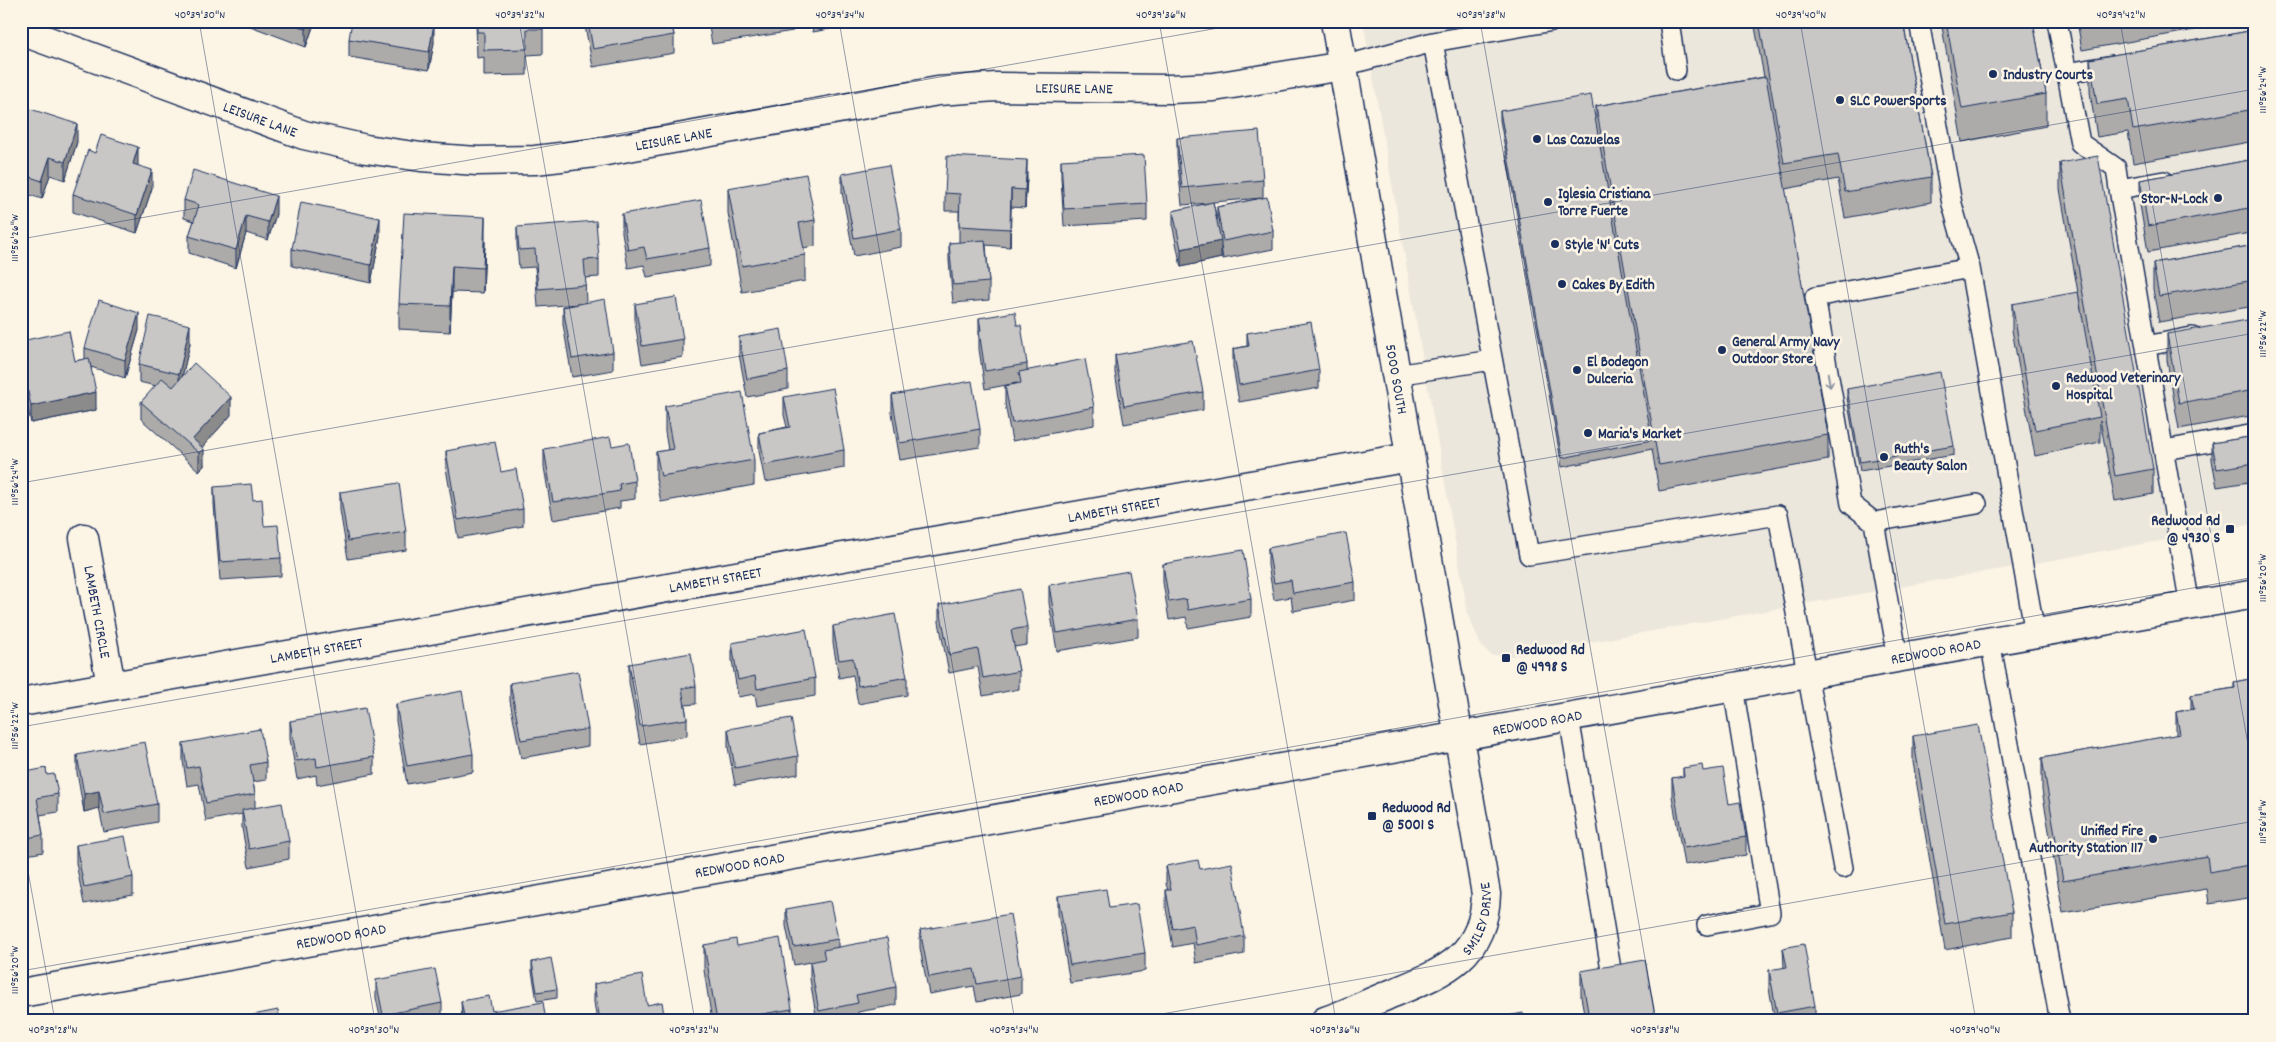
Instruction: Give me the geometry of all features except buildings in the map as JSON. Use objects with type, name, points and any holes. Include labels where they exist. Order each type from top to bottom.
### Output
[{"type":"street","name":"5000 SOUTH","points":[[1335,21],[1459,736]]},
{"type":"street","name":"LEISURE LANE","points":[[21,31],[304,135],[366,149],[412,156],[477,161],[535,160],[595,153],[938,91],[996,87],[1170,89],[1214,87],[1343,66]]},
{"type":"street","name":"LAMBETH STREET","points":[[21,702],[1410,457]]},
{"type":"street","name":"LAMBETH CIRCLE","points":[[84,538],[111,685]]},
{"type":"street","name":"REDWOOD ROAD","points":[[21,993],[2255,594]]},
{"type":"street","name":"SMILEY DRIVE","points":[[1332,1020],[1444,970],[1459,959],[1471,946],[1481,930],[1486,912],[1486,894],[1459,736]]},
{"type":"lane","points":[[1343,66],[1434,42],[1553,21]]},
{"type":"lane","points":[[1669,21],[1676,70]]},
{"type":"lane","points":[[2057,21],[2080,142],[2116,168],[2190,606]]},
{"type":"lane","points":[[1920,27],[1952,204],[1970,268],[2035,633]]},
{"type":"lane","points":[[1434,42],[1529,555],[1778,515],[1843,868]]},
{"type":"lane","points":[[2067,73],[2133,61]]},
{"type":"lane","points":[[2119,189],[2177,178]]},
{"type":"lane","points":[[1898,658],[1874,522],[1851,504],[1815,297],[1970,268]]},
{"type":"lane","points":[[2134,276],[2152,272]]},
{"type":"lane","points":[[2146,346],[2209,334]]},
{"type":"lane","points":[[1396,375],[1492,360]]},
{"type":"lane","points":[[2164,450],[2255,434]]},
{"type":"lane","points":[[1874,522],[1977,504]]},
{"type":"lane","points":[[1990,641],[2060,1021]]},
{"type":"lane","points":[[1707,925],[1770,913],[1733,687]]},
{"type":"lane","points":[[1569,717],[1611,969]]},
{"type":"shaded area","points":[[1363,21],[2255,21],[2255,524],[1512,656],[1491,655],[1481,646],[1468,614]]},
{"type":"place","name":"Industry Courts","points":[[1993,74]]},
{"type":"place","name":"SLC PowerSports","points":[[1840,100]]},
{"type":"place","name":"Las Cazuelas","points":[[1537,139]]},
{"type":"place","name":"Stor-N-Lock","points":[[2218,198]]},
{"type":"place","name":"Iglesia Cristiana Torre Fuerte","points":[[1548,202]]},
{"type":"place","name":"Style 'N' Cuts","points":[[1555,244]]},
{"type":"place","name":"Cakes By Edith","points":[[1562,284]]},
{"type":"place","name":"General Army Navy Outdoor Store","points":[[1722,350]]},
{"type":"place","name":"El Bodegon Dulceria","points":[[1577,370]]},
{"type":"place","name":"Redwood Veterinary Hospital","points":[[2056,386]]},
{"type":"place","name":"Maria's Market","points":[[1588,433]]},
{"type":"place","name":"Ruth's Beauty Salon","points":[[1884,457]]},
{"type":"place","name":"Redwood Rd @ 4930 S","points":[[2230,529]]},
{"type":"place","name":"Redwood Rd @ 4998 S","points":[[1506,658]]},
{"type":"place","name":"Redwood Rd @ 5001 S","points":[[1372,816]]},
{"type":"place","name":"Unified Fire Authority Station 117","points":[[2153,839]]}]
